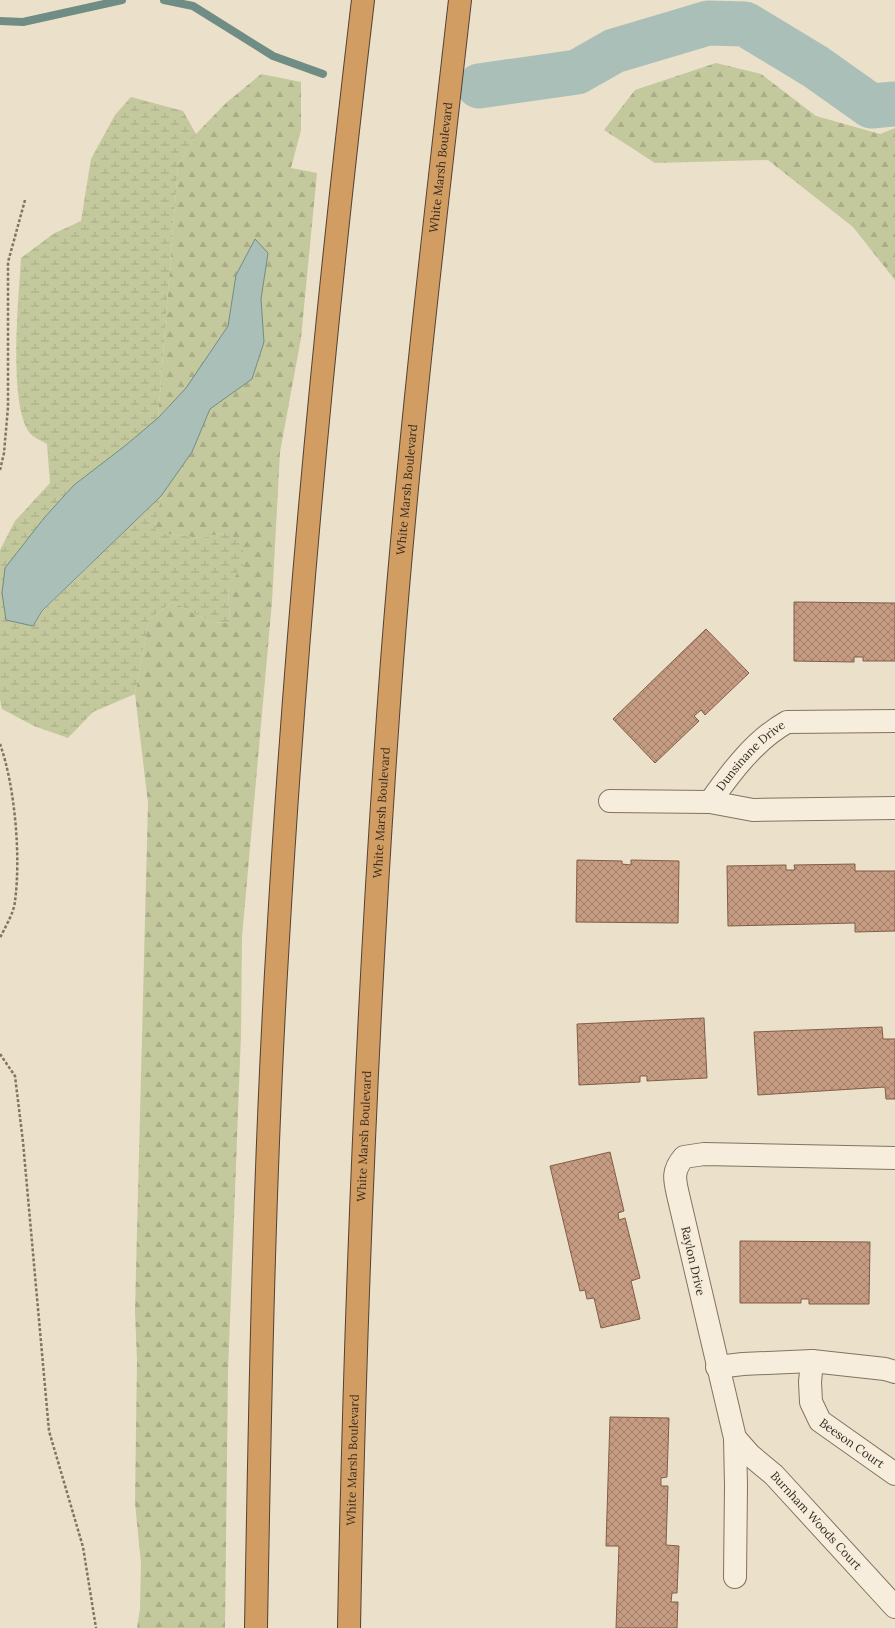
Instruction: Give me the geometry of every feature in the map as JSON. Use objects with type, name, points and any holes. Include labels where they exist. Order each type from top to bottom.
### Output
[{"type":"highway","points":[[256,1628],[263,1304],[278,940],[304,593],[325,349],[363,0]]},
{"type":"highway","name":"White Marsh Boulevard","points":[[349,1628],[358,1264],[369,1013],[393,652],[406,493],[460,0]]},
{"type":"street","name":"Dunsinane Drive","points":[[710,802],[732,771],[775,729],[787,722],[895,721]]},
{"type":"street","name":"Dunsinane Drive","points":[[610,802],[710,802],[752,810],[895,808]]},
{"type":"street","name":"Raylon Drive","points":[[735,1577],[735,1438],[717,1367],[674,1177],[676,1166],[684,1157],[704,1154],[895,1158]]},
{"type":"street","points":[[717,1367],[743,1364],[812,1361],[885,1369],[895,1372]]},
{"type":"street","name":"Beeson Court","points":[[812,1361],[810,1382],[812,1402],[820,1421],[895,1474]]},
{"type":"street","name":"Burnham Woods Court","points":[[735,1438],[750,1454],[774,1475],[895,1607]]},
{"type":"path","points":[[0,470],[4,453],[8,408],[8,262],[25,200]]},
{"type":"path","points":[[0,744],[6,762],[17,841],[15,903],[0,938]]},
{"type":"path","points":[[0,1054],[15,1076],[22,1134],[49,1431],[83,1547],[96,1628]]},
{"type":"green space","points":[[716,63],[761,74],[816,116],[880,134],[895,128],[895,280],[853,227],[768,160],[655,163],[604,130],[635,90]]},
{"type":"green space","points":[[261,74],[301,82],[301,130],[291,168],[317,173],[301,338],[280,452],[272,602],[242,937],[241,1035],[228,1372],[225,1628],[137,1628],[140,1609],[141,1563],[135,1503],[137,1361],[135,1311],[148,803],[135,694],[149,619],[173,602],[211,622],[230,623],[228,585],[244,564],[225,533],[200,538],[154,532],[161,496],[192,452],[210,409],[252,379],[264,342],[261,299],[268,253],[236,275],[228,326],[186,388],[158,418],[178,165],[196,134],[226,103]]},
{"type":"green space","points":[[131,97],[183,111],[196,134],[178,165],[158,418],[74,485],[44,518],[5,568],[33,626],[43,611],[161,496],[155,532],[200,538],[225,533],[243,542],[244,564],[228,586],[230,623],[211,622],[173,602],[149,619],[135,694],[93,712],[68,738],[34,726],[2,709],[0,700],[0,550],[15,521],[50,483],[47,444],[30,434],[23,417],[19,397],[16,348],[21,258],[53,234],[81,221],[91,159],[115,115]]},
{"type":"water","points":[[255,239],[268,253],[261,299],[264,342],[252,379],[210,409],[192,452],[161,496],[42,611],[33,626],[6,620],[2,593],[5,568],[44,518],[74,485],[158,418],[186,388],[228,326],[236,275]]},
{"type":"building","points":[[794,602],[895,603],[895,661],[863,661],[863,657],[854,657],[854,662],[794,661]]},
{"type":"building","points":[[706,629],[749,673],[705,715],[701,710],[694,716],[699,721],[655,763],[613,719]]},
{"type":"building","points":[[577,860],[622,861],[622,864],[631,865],[631,860],[679,861],[678,923],[576,922]]},
{"type":"building","points":[[855,864],[855,871],[895,871],[895,931],[855,932],[855,923],[728,926],[727,866],[786,865],[786,870],[795,870],[794,865]]},
{"type":"building","points":[[704,1018],[707,1078],[647,1081],[647,1076],[640,1076],[640,1082],[579,1085],[577,1024]]},
{"type":"building","points":[[882,1027],[883,1039],[895,1039],[895,1099],[886,1099],[885,1087],[758,1095],[754,1032]]},
{"type":"building","points":[[610,1152],[624,1211],[618,1213],[619,1220],[625,1218],[640,1278],[631,1281],[640,1319],[601,1328],[594,1298],[587,1299],[585,1290],[580,1291],[550,1166]]},
{"type":"building","points":[[740,1241],[870,1242],[869,1304],[809,1304],[809,1299],[801,1299],[801,1303],[740,1303]]},
{"type":"building","points":[[610,1417],[669,1418],[667,1477],[661,1478],[661,1486],[668,1486],[666,1545],[679,1546],[677,1593],[672,1593],[671,1602],[678,1602],[677,1628],[616,1628],[619,1546],[606,1546]]},
{"type":"waterway","points":[[0,21],[23,22],[122,0]]},
{"type":"waterway","points":[[164,0],[193,6],[273,56],[323,74]]},
{"type":"waterway","points":[[479,86],[577,72],[614,51],[708,23],[745,24],[816,67],[871,106],[895,104]]}]
